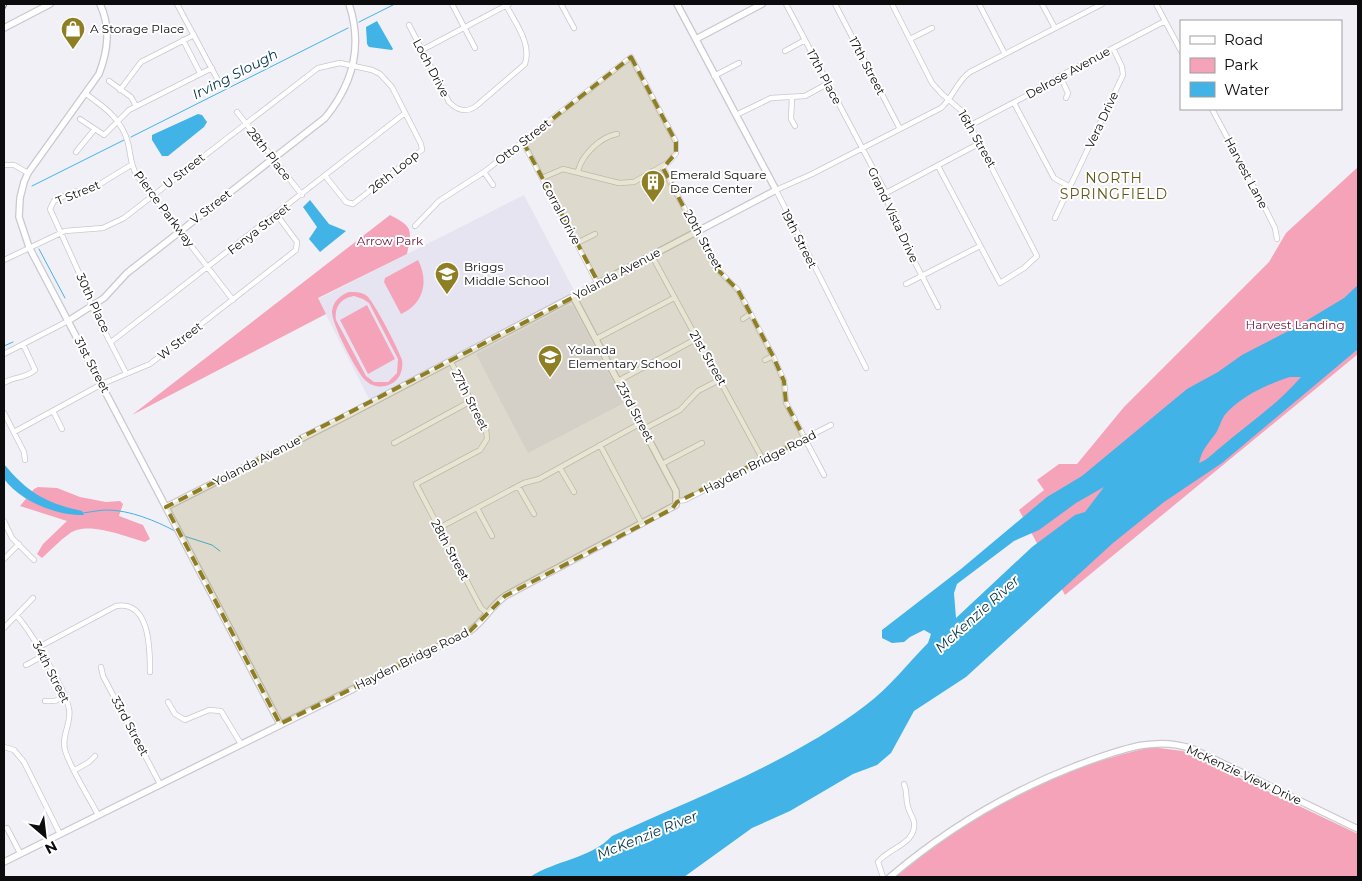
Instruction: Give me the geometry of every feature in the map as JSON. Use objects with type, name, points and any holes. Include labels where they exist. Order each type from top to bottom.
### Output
[{"type":"street","points":[[4,28],[50,4]]},
{"type":"street","name":"31st Street","points":[[100,4],[106,26],[106,56],[99,74],[86,94],[28,173],[21,192],[19,217],[29,247],[280,724]]},
{"type":"street","points":[[177,4],[220,84]]},
{"type":"street","name":"V Street","points":[[4,354],[92,307],[104,298],[127,273],[326,118],[343,93],[354,65],[355,34],[352,15],[347,4]]},
{"type":"street","points":[[452,4],[475,48]]},
{"type":"street","points":[[561,4],[574,28]]},
{"type":"street","name":"19th Street","points":[[677,4],[776,190],[866,368]]},
{"type":"street","points":[[696,39],[762,4]]},
{"type":"street","name":"17th Place","points":[[786,4],[862,149]]},
{"type":"street","name":"17th Street","points":[[835,4],[900,129]]},
{"type":"street","name":"16th Street","points":[[892,4],[932,83],[942,94],[950,98],[963,112],[971,125],[1037,256],[1024,268],[1000,283],[980,246]]},
{"type":"street","points":[[979,4],[1005,54]]},
{"type":"street","points":[[1042,4],[1055,28]]},
{"type":"street","name":"Yolanda Avenue","points":[[166,506],[451,362],[776,190],[862,149],[941,108],[950,98],[963,77],[1102,4]]},
{"type":"street","points":[[1156,4],[1180,49]]},
{"type":"street","points":[[422,50],[508,5]]},
{"type":"street","name":"Loch Drive","points":[[409,25],[449,102],[460,110],[471,109],[525,64],[527,56],[525,42],[508,5]]},
{"type":"street","name":"Delrose Avenue","points":[[971,125],[1165,21]]},
{"type":"street","points":[[910,39],[932,28]]},
{"type":"street","points":[[120,90],[141,62],[194,35]]},
{"type":"street","points":[[183,40],[200,73]]},
{"type":"street","points":[[786,51],[805,40]]},
{"type":"street","name":"Vera Drive","points":[[1055,218],[1123,75],[1122,67],[1113,48]]},
{"type":"street","name":"Otto Street","points":[[415,226],[439,201],[484,172],[631,57],[676,142],[676,153],[663,168]]},
{"type":"street","name":"U Street","points":[[4,260],[59,234],[106,226],[124,218],[318,68],[337,62],[354,65]]},
{"type":"street","points":[[714,76],[739,63]]},
{"type":"street","name":"26th Loop","points":[[326,177],[346,202],[353,204],[418,155],[422,146],[385,78],[372,70],[354,65]]},
{"type":"street","points":[[80,119],[104,135],[117,120],[136,106],[212,68]]},
{"type":"street","points":[[1060,76],[1068,93],[1066,98]]},
{"type":"street","points":[[109,81],[131,97],[136,106]]},
{"type":"street","points":[[736,115],[771,98],[805,96],[827,84]]},
{"type":"street","name":"Pierce Parkway","points":[[86,94],[117,120],[126,138],[131,165],[152,196],[233,300]]},
{"type":"street","points":[[792,98],[791,119],[795,126]]},
{"type":"street","points":[[1014,102],[1054,178],[1070,187]]},
{"type":"street","name":"Harvest Lane","points":[[1213,110],[1272,222],[1277,239]]},
{"type":"street","name":"28th Place","points":[[237,112],[302,195]]},
{"type":"street","name":"Fenya Street","points":[[111,342],[326,177],[405,113]]},
{"type":"street","points":[[76,152],[94,130]]},
{"type":"street","points":[[578,171],[586,154],[608,137],[617,134]]},
{"type":"street","name":"Corral Drive","points":[[523,142],[598,284]]},
{"type":"street","points":[[886,193],[980,143]]},
{"type":"street","name":"Grand Vista Drive","points":[[862,149],[886,193],[891,216],[938,307]]},
{"type":"street","points":[[4,165],[14,165],[28,173]]},
{"type":"street","name":"T Street","points":[[59,234],[50,209],[54,201],[73,192],[92,189],[131,165]]},
{"type":"street","points":[[906,284],[980,246],[938,166]]},
{"type":"street","points":[[542,178],[563,169],[627,184],[663,168]]},
{"type":"street","name":"20th Street","points":[[663,168],[716,268],[738,290],[782,375],[786,403],[824,475]]},
{"type":"street","points":[[484,172],[493,185]]},
{"type":"street","name":"W Street","points":[[14,432],[102,384],[150,364],[298,247],[294,236],[276,215]]},
{"type":"street","name":"30th Place","points":[[59,234],[85,286],[92,307],[126,373]]},
{"type":"street","points":[[576,243],[595,234]]},
{"type":"street","name":"21st Street","points":[[652,256],[696,339],[721,379],[763,460]]},
{"type":"street","name":"23rd Street","points":[[574,298],[676,491],[678,501]]},
{"type":"street","points":[[596,339],[674,298]]},
{"type":"street","points":[[743,319],[750,314]]},
{"type":"street","points":[[618,381],[696,339]]},
{"type":"street","points":[[4,383],[12,379],[20,379],[35,370],[23,344]]},
{"type":"street","points":[[765,360],[772,356]]},
{"type":"street","name":"27th Street","points":[[416,484],[480,450],[488,439],[486,429],[451,362]]},
{"type":"street","points":[[439,528],[518,486],[539,479],[600,445],[680,410],[698,391],[721,379]]},
{"type":"street","points":[[394,443],[471,401]]},
{"type":"street","points":[[53,411],[62,429]]},
{"type":"street","points":[[4,412],[25,460]]},
{"type":"street","name":"Hayden Bridge Road","points":[[4,862],[470,631],[478,625],[497,602],[506,596],[672,509],[678,501],[685,500],[831,425]]},
{"type":"street","points":[[662,464],[702,443]]},
{"type":"street","points":[[600,445],[642,524]]},
{"type":"street","points":[[560,468],[574,492]]},
{"type":"street","name":"28th Street","points":[[416,484],[481,608],[487,613]]},
{"type":"street","points":[[518,486],[534,514]]},
{"type":"street","points":[[477,508],[492,536]]},
{"type":"street","points":[[4,521],[9,533],[34,560]]},
{"type":"street","points":[[4,559],[19,544]]},
{"type":"street","points":[[4,628],[33,598]]},
{"type":"street","points":[[39,647],[116,606],[133,607],[148,632],[150,672]]},
{"type":"street","name":"34th Street","points":[[17,616],[39,647],[64,696],[70,717],[63,740],[67,756],[98,815]]},
{"type":"street","points":[[26,665],[43,656]]},
{"type":"street","name":"33rd Street","points":[[102,667],[104,676],[160,784]]},
{"type":"street","points":[[45,701],[56,701],[64,696]]},
{"type":"street","points":[[168,702],[175,714],[185,720],[209,710],[221,711],[240,744]]},
{"type":"street","name":"McKenzie View Drive","points":[[890,877],[932,843],[1002,799],[1069,768],[1115,752],[1151,744],[1172,744],[1193,749],[1358,830]]},
{"type":"street","points":[[4,747],[14,750],[24,762],[60,834]]},
{"type":"street","points":[[75,770],[95,756]]},
{"type":"street","points":[[883,877],[878,862],[902,844],[911,835],[914,827],[906,800],[908,792],[904,784]]},
{"type":"street","points":[[7,828],[20,853]]},
{"type":"highlighted area","points":[[631,57],[676,142],[676,153],[663,168],[716,268],[738,290],[773,356],[784,381],[786,403],[805,439],[677,502],[672,509],[505,596],[470,631],[280,724],[166,507],[599,284],[523,142]]},
{"type":"shaded area","name":"Briggs Middle School","points":[[524,195],[575,292],[370,401],[318,299]]},
{"type":"shaded area","name":"Yolanda Elementary School","points":[[569,305],[573,306],[624,403],[528,453],[476,354]]},
{"type":"green space","name":"Harvest Landing","points":[[1358,167],[1358,354],[1065,595],[1019,510],[1044,490],[1037,480],[1059,464],[1077,464],[1124,407],[1269,262],[1286,233]]},
{"type":"green space","name":"Arrow Park","points":[[390,215],[407,226],[409,230],[410,239],[407,254],[318,298],[326,314],[132,415]]},
{"type":"green space","points":[[418,260],[423,276],[424,284],[422,291],[415,304],[401,314],[384,282],[385,278]]},
{"type":"green space","points":[[359,292],[367,296],[380,316],[402,360],[400,375],[393,383],[378,386],[368,383],[350,357],[335,325],[332,311],[335,302],[346,293]],"holes":[[[354,296],[369,303],[398,359],[397,373],[388,382],[374,382],[366,376],[336,320],[337,307],[342,301]]]},
{"type":"green space","points":[[367,305],[395,359],[368,374],[340,320]]},
{"type":"green space","points":[[38,487],[57,488],[80,497],[106,502],[120,501],[123,504],[119,516],[143,525],[150,539],[145,542],[96,529],[77,530],[65,537],[42,558],[37,554],[43,544],[67,521],[20,506],[34,489]]},
{"type":"green space","points":[[1151,747],[1183,751],[1358,834],[1358,877],[894,877],[950,832],[1014,796],[1047,780],[1082,767]]},
{"type":"water","points":[[377,21],[392,50],[369,47],[367,44],[366,27]]},
{"type":"water","points":[[198,114],[202,115],[207,122],[204,127],[168,156],[162,156],[152,140],[152,135]]},
{"type":"water","points":[[310,200],[329,224],[346,231],[320,252],[309,239],[317,227],[303,207]]},
{"type":"water","name":"McKenzie River","points":[[1358,285],[1358,349],[1222,463],[1164,502],[1113,543],[966,677],[914,711],[891,753],[877,765],[853,774],[790,811],[752,828],[684,877],[530,877],[540,871],[594,850],[612,836],[743,777],[837,726],[866,705],[890,683],[928,643],[931,634],[924,630],[904,642],[892,643],[882,638],[882,630],[961,569],[1047,497],[1082,476],[1187,389],[1218,372],[1242,355],[1296,327],[1344,298]],"holes":[[[1290,377],[1301,377],[1273,405],[1208,458],[1199,463],[1204,450],[1230,409],[1254,392]],[[1104,487],[1085,512],[1075,515],[1032,547],[956,618],[954,593],[957,584],[1014,541],[1039,530],[1076,503]]]},
{"type":"water","points":[[4,464],[30,490],[48,500],[82,511],[84,515],[73,515],[51,510],[19,494],[4,479]]},
{"type":"waterway","name":"Irving Slough","points":[[359,22],[395,4]]},
{"type":"waterway","name":"Irving Slough","points":[[131,137],[348,28]]},
{"type":"waterway","name":"Irving Slough","points":[[32,186],[124,140]]},
{"type":"waterway","points":[[39,249],[65,298]]},
{"type":"waterway","points":[[4,346],[13,342]]},
{"type":"waterway","points":[[83,513],[116,510],[151,520],[175,531]]},
{"type":"waterway","points":[[184,536],[212,545],[220,551]]},
{"type":"railway","points":[[4,8],[6,4]]},
{"type":"place","name":"A Storage Place","points":[[73,50]]},
{"type":"place","name":"Emerald Square Dance Center","points":[[653,203]]},
{"type":"place","name":"Briggs Middle School","points":[[447,295]]},
{"type":"place","name":"Yolanda Elementary School","points":[[550,378]]},
{"type":"district","name":"NORTH SPRINGFIELD","points":[[1114,186]]}]
